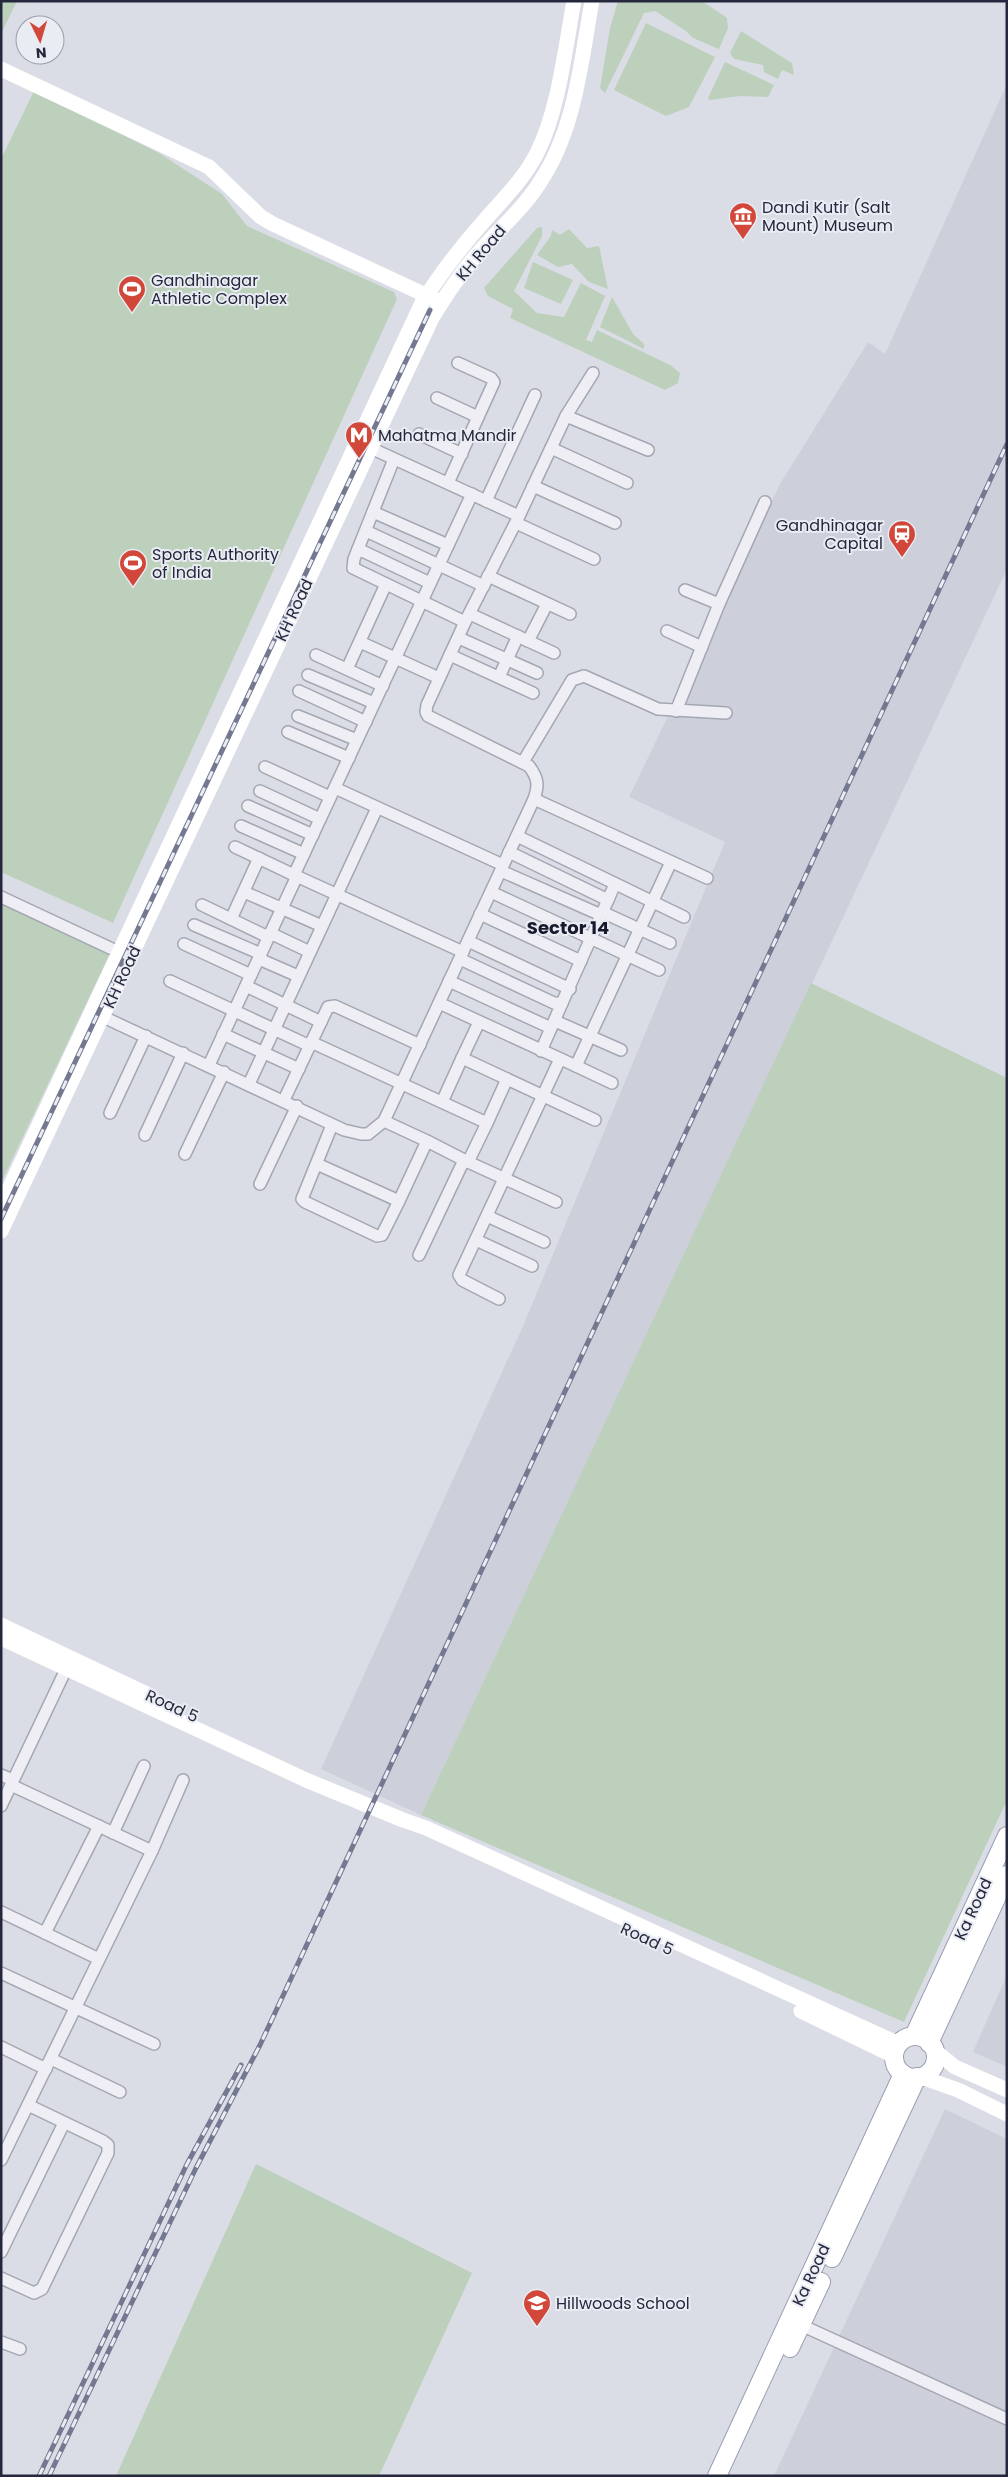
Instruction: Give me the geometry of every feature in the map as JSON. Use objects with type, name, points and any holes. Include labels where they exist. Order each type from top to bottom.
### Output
[{"type":"main road","name":"KH Road","points":[[1,1231],[98,1014],[364,445],[426,296],[450,262],[520,181],[537,154],[546,134],[553,106],[574,1]]},
{"type":"main road","name":"KH Road","points":[[364,445],[442,303],[479,251],[517,212],[541,182],[555,155],[569,121],[592,1]]},
{"type":"main road","points":[[1,69],[209,167],[262,217],[272,224],[442,303]]},
{"type":"main road","name":"KH Road","points":[[1,1206],[98,1014]]},
{"type":"main road","name":"Road 5","points":[[1,1625],[69,1663]]},
{"type":"main road","name":"Road 5","points":[[1,1638],[69,1663],[299,1767],[339,1792],[403,1820],[424,1835],[914,2046],[1007,2090]]},
{"type":"main road","name":"Ka Road","points":[[914,2046],[1007,1836]]},
{"type":"main road","name":"Ka Road","points":[[914,2046],[1007,1875]]},
{"type":"main road","points":[[914,2076],[933,2066],[914,2046],[895,2064],[914,2076],[958,2090],[1007,2114]]},
{"type":"main road","name":"Ka Road","points":[[730,2476],[914,2076]]},
{"type":"main road","name":"Ka Road","points":[[717,2476],[914,2076]]},
{"type":"street","points":[[448,483],[494,382],[491,378],[458,363]]},
{"type":"street","points":[[98,1014],[297,1106],[332,1125],[361,1134],[376,1130],[384,1121],[510,852],[539,785],[536,774],[524,762],[428,716],[426,712],[427,705],[566,416],[593,373]]},
{"type":"street","points":[[486,501],[535,395]]},
{"type":"street","points":[[437,398],[478,418]]},
{"type":"street","points":[[566,416],[648,450]]},
{"type":"street","points":[[419,434],[462,454]]},
{"type":"street","points":[[364,445],[472,494],[594,559]]},
{"type":"street","points":[[551,448],[627,483]]},
{"type":"street","points":[[394,459],[358,549],[353,568],[422,600],[554,653]]},
{"type":"street","points":[[533,486],[615,523]]},
{"type":"street","points":[[209,1065],[282,909],[320,819],[472,494]]},
{"type":"street","points":[[676,711],[719,604],[765,502]]},
{"type":"street","points":[[373,512],[448,545]]},
{"type":"street","points":[[366,530],[439,564],[570,614]]},
{"type":"street","points":[[358,549],[430,583]]},
{"type":"street","points":[[347,669],[386,584]]},
{"type":"street","points":[[685,590],[719,604]]},
{"type":"street","points":[[498,677],[547,604]]},
{"type":"street","points":[[667,631],[702,647]]},
{"type":"street","points":[[459,638],[537,673]]},
{"type":"street","points":[[360,642],[439,678]]},
{"type":"street","points":[[316,655],[383,686]]},
{"type":"street","points":[[450,655],[533,693]]},
{"type":"street","points":[[308,674],[374,703]]},
{"type":"street","points":[[524,762],[572,680],[577,676],[584,676],[648,706],[676,711],[726,713]]},
{"type":"street","points":[[299,691],[366,722]]},
{"type":"street","points":[[298,716],[357,740]]},
{"type":"street","points":[[288,732],[349,758]]},
{"type":"street","points":[[265,767],[377,808],[502,868],[670,943]]},
{"type":"street","points":[[260,791],[320,819]]},
{"type":"street","points":[[534,799],[707,878]]},
{"type":"street","points":[[248,806],[313,835]]},
{"type":"street","points":[[249,1084],[377,808]]},
{"type":"street","points":[[241,826],[304,854]]},
{"type":"street","points":[[517,836],[684,917]]},
{"type":"street","points":[[235,847],[337,894],[554,1003],[562,1003]]},
{"type":"street","points":[[510,852],[608,900]]},
{"type":"street","points":[[231,918],[259,858]]},
{"type":"street","points":[[576,1066],[671,862]]},
{"type":"street","points":[[541,1051],[615,884]]},
{"type":"street","points":[[244,892],[322,926]]},
{"type":"street","points":[[491,892],[592,938],[626,957],[659,970]]},
{"type":"street","points":[[1,897],[126,955]]},
{"type":"street","points":[[202,905],[310,952]]},
{"type":"street","points":[[480,914],[581,961]]},
{"type":"street","points":[[194,925],[298,976]]},
{"type":"street","points":[[468,941],[570,988]]},
{"type":"street","points":[[184,944],[249,980],[285,1004],[321,1022]]},
{"type":"street","points":[[170,981],[273,1029],[486,1123]]},
{"type":"street","points":[[449,981],[621,1050]]},
{"type":"street","points":[[439,1003],[612,1083]]},
{"type":"street","points":[[284,1100],[328,1007],[335,1006],[420,1045]]},
{"type":"street","points":[[442,1102],[479,1022]]},
{"type":"street","points":[[224,1034],[299,1069]]},
{"type":"street","points":[[110,1113],[146,1036]]},
{"type":"street","points":[[145,1135],[184,1054]]},
{"type":"street","points":[[462,1058],[595,1120]]},
{"type":"street","points":[[499,1299],[459,1278],[560,1059]]},
{"type":"street","points":[[185,1154],[224,1072]]},
{"type":"street","points":[[419,1255],[507,1079]]},
{"type":"street","points":[[260,1184],[297,1106]]},
{"type":"street","points":[[384,1121],[556,1202]]},
{"type":"street","points":[[332,1125],[302,1199],[377,1236],[382,1236],[426,1141]]},
{"type":"street","points":[[317,1164],[399,1201]]},
{"type":"street","points":[[487,1216],[544,1242]]},
{"type":"street","points":[[476,1240],[532,1266]]},
{"type":"street","points":[[1,1806],[69,1663]]},
{"type":"street","points":[[113,1833],[144,1766]]},
{"type":"street","points":[[1,1774],[12,1783],[152,1851]]},
{"type":"street","points":[[1,2160],[152,1851],[183,1780]]},
{"type":"street","points":[[45,1933],[99,1826]]},
{"type":"street","points":[[1,1912],[99,1959]]},
{"type":"street","points":[[1,1973],[154,2044]]},
{"type":"street","points":[[1,2047],[120,2092]]},
{"type":"street","points":[[1,2278],[34,2294],[42,2289],[108,2153],[108,2145],[104,2141],[28,2106]]},
{"type":"street","points":[[1,2252],[64,2123]]},
{"type":"street","points":[[801,2325],[1007,2419]]},
{"type":"street","points":[[1,2342],[20,2350]]},
{"type":"shaded area","points":[[1007,84],[1007,569],[421,1815],[321,1769],[523,1326],[725,842],[629,797],[780,484],[868,342],[885,354]]},
{"type":"shaded area","points":[[1007,1975],[1007,2067],[973,2052]]},
{"type":"shaded area","points":[[945,2109],[1007,2139],[1007,2476],[774,2476]]},
{"type":"green space","points":[[1,1],[17,1],[1,34]]},
{"type":"green space","points":[[618,1],[702,1],[727,18],[728,28],[719,49],[693,38],[686,31],[655,11],[644,13],[605,93],[600,88],[610,28]]},
{"type":"green space","points":[[646,23],[715,57],[689,107],[666,116],[614,90]]},
{"type":"green space","points":[[741,31],[792,63],[794,75],[782,70],[778,79],[764,72],[763,65],[734,59],[730,53]]},
{"type":"green space","points":[[725,62],[774,85],[768,97],[740,96],[710,100],[708,98]]},
{"type":"green space","name":"Sports Authority of India","points":[[34,91],[159,153],[222,194],[247,226],[394,292],[397,299],[113,923],[1,872],[1,159]]},
{"type":"green space","points":[[542,227],[542,236],[514,291],[537,313],[564,317],[581,283],[605,296],[586,340],[592,342],[597,330],[670,365],[680,373],[678,383],[665,390],[510,318],[513,309],[488,296],[484,288],[537,228]]},
{"type":"green space","points":[[569,229],[587,248],[599,246],[608,289],[589,282],[572,264],[558,267],[537,255],[551,236],[552,230],[560,235]]},
{"type":"green space","points":[[533,262],[573,280],[561,304],[524,288]]},
{"type":"green space","points":[[612,297],[633,334],[644,344],[644,349],[600,327]]},
{"type":"green space","points":[[1,895],[113,947],[1,1183]]},
{"type":"green space","points":[[811,983],[1007,1078],[1007,1800],[904,2022],[421,1815]]},
{"type":"green space","points":[[256,2164],[472,2273],[379,2476],[116,2476]]},
{"type":"railway","points":[[1,1219],[430,310]]},
{"type":"railway","points":[[49,2476],[196,2168],[260,2045],[1007,444]]},
{"type":"railway","points":[[39,2476],[187,2164],[241,2065]]},
{"type":"place","name":"Dandi Kutir (Salt Mount) Museum","points":[[743,240]]},
{"type":"place","name":"Gandhinagar Athletic Complex","points":[[132,313]]},
{"type":"place","name":"Mahatma Mandir","points":[[359,459]]},
{"type":"place","name":"Gandhinagar Capital","points":[[902,558]]},
{"type":"place","name":"Sports Authority of India","points":[[133,587]]},
{"type":"place","name":"Hillwoods School","points":[[537,2327]]},
{"type":"district","name":"Sector 14","points":[[568,927]]}]
